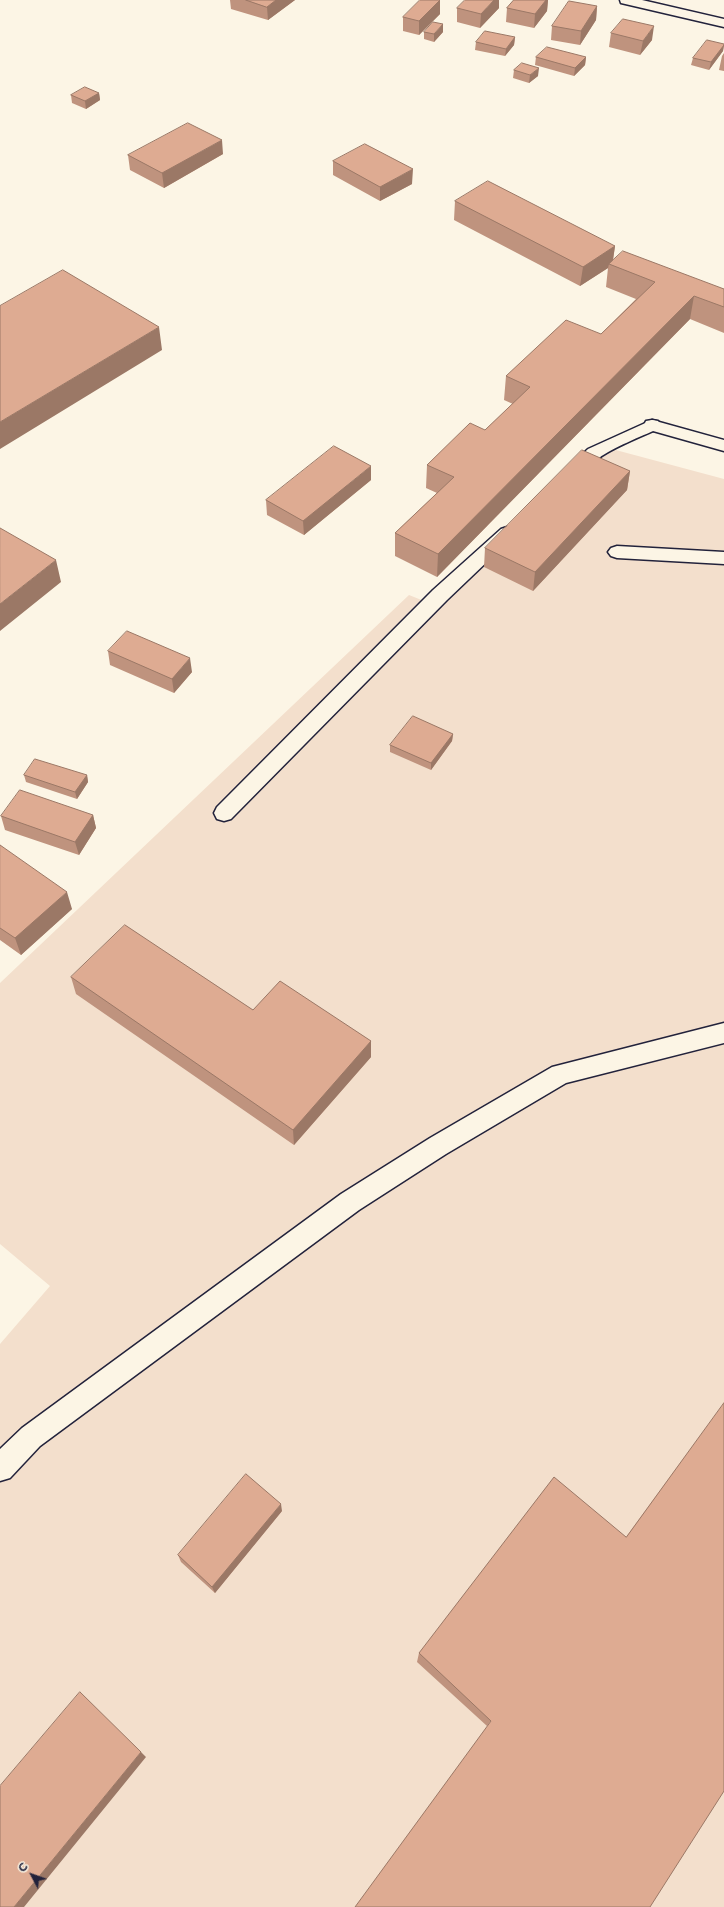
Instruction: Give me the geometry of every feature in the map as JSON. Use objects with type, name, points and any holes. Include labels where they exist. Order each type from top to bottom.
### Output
[{"type":"main road","points":[[626,0],[724,23]]},
{"type":"main road","points":[[560,484],[594,453],[652,425],[724,446]]},
{"type":"main road","points":[[224,813],[440,595],[520,521]]},
{"type":"main road","points":[[617,552],[724,558]]},
{"type":"main road","points":[[0,1468],[31,1437],[350,1202],[438,1146],[560,1074],[724,1033]]},
{"type":"shaded area","points":[[597,445],[724,479],[724,1907],[0,1907],[0,1344],[50,1286],[0,1244],[0,983],[409,595],[439,607]]},
{"type":"building","points":[[246,0],[276,0],[267,7]]},
{"type":"building","points":[[420,0],[440,0],[419,21],[403,17]]},
{"type":"building","points":[[465,0],[494,0],[481,14],[457,8]]},
{"type":"building","points":[[514,0],[546,0],[535,14],[507,8]]},
{"type":"building","points":[[569,1],[597,6],[581,31],[552,26]]},
{"type":"building","points":[[623,19],[654,26],[643,41],[611,33]]},
{"type":"building","points":[[433,22],[443,24],[434,34],[424,32]]},
{"type":"building","points":[[485,31],[515,37],[506,49],[476,42]]},
{"type":"building","points":[[707,40],[724,45],[711,62],[693,58]]},
{"type":"building","points":[[547,47],[586,57],[575,68],[536,57]]},
{"type":"building","points":[[522,63],[539,68],[530,75],[514,70]]},
{"type":"building","points":[[85,87],[99,93],[85,101],[71,95]]},
{"type":"building","points":[[188,123],[222,140],[162,173],[128,155]]},
{"type":"building","points":[[365,144],[413,169],[380,187],[333,161]]},
{"type":"building","points":[[488,181],[615,246],[583,267],[455,201]]},
{"type":"building","points":[[623,251],[724,289],[724,307],[694,296],[438,554],[395,533],[454,477],[427,465],[470,423],[485,430],[530,387],[506,376],[566,320],[601,334],[655,282],[609,264]]},
{"type":"building","points":[[63,270],[159,327],[0,422],[0,306]]},
{"type":"building","points":[[334,446],[371,466],[303,521],[266,500]]},
{"type":"building","points":[[582,450],[630,471],[535,572],[485,548]]},
{"type":"building","points":[[0,528],[56,560],[0,604]]},
{"type":"building","points":[[127,631],[190,658],[172,679],[108,651]]},
{"type":"building","points":[[413,716],[453,734],[431,763],[390,745]]},
{"type":"building","points":[[35,759],[87,775],[75,792],[24,775]]},
{"type":"building","points":[[20,790],[93,815],[75,842],[1,816]]},
{"type":"building","points":[[0,845],[67,892],[15,938],[0,928]]},
{"type":"building","points":[[125,925],[253,1010],[280,981],[371,1041],[293,1130],[71,977]]},
{"type":"building","points":[[724,1403],[724,1791],[650,1907],[355,1907],[491,1721],[419,1653],[554,1477],[626,1537]]},
{"type":"building","points":[[246,1474],[281,1504],[212,1587],[178,1555]]},
{"type":"building","points":[[80,1692],[141,1752],[14,1907],[0,1907],[0,1786]]}]
